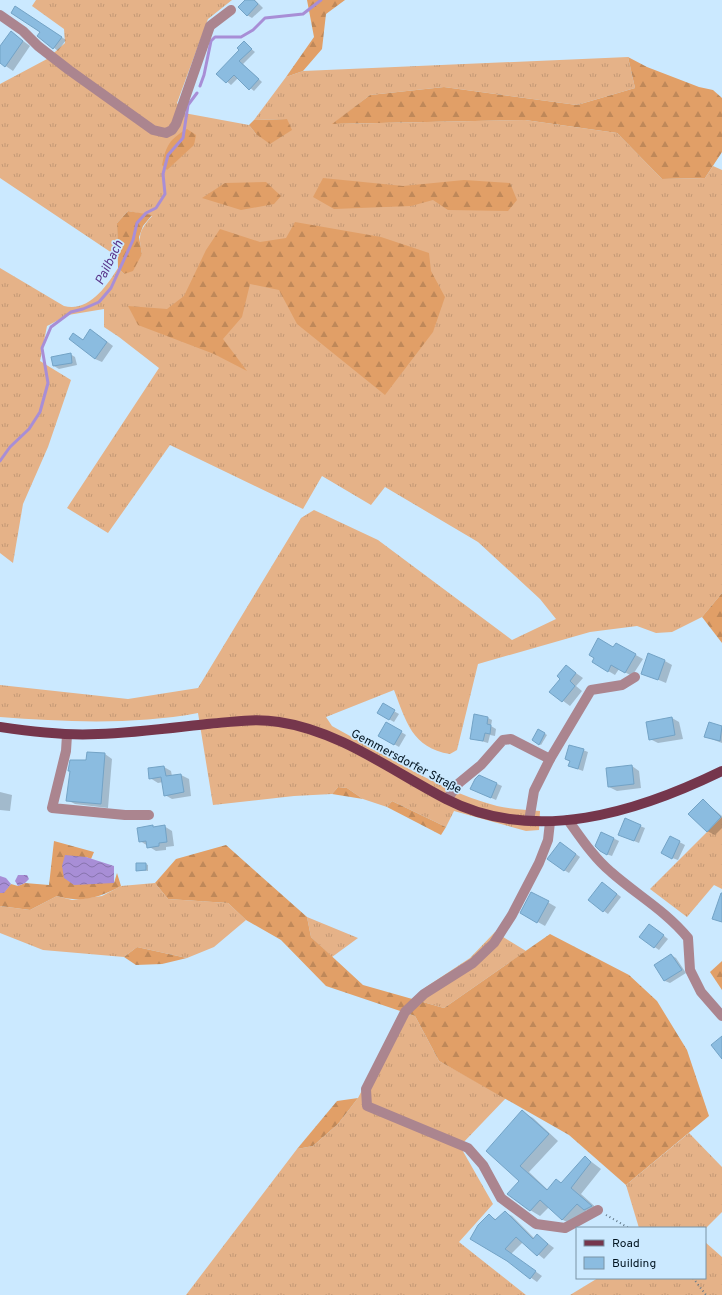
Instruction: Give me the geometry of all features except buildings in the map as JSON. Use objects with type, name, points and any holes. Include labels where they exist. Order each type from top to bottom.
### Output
[{"type":"main road","name":"Gemmersdorfer Straße","points":[[0,727],[67,735],[99,734],[240,721],[278,722],[312,730],[359,750],[447,799],[500,818],[529,821],[550,822],[594,817],[640,805],[693,785],[722,771]]},
{"type":"lane","points":[[0,15],[23,31],[38,46],[69,70],[153,130],[166,133],[172,130],[176,124],[210,26],[231,10]]},
{"type":"lane","points":[[529,821],[534,791],[550,759],[591,690],[622,685],[635,676]]},
{"type":"lane","points":[[67,735],[66,751],[52,808],[125,815],[149,815]]},
{"type":"lane","points":[[447,799],[459,783],[481,765],[503,740],[511,739],[550,759]]},
{"type":"lane","points":[[568,820],[598,860],[611,872],[666,914],[688,938],[690,970],[700,992],[722,1016]]},
{"type":"lane","points":[[550,822],[548,840],[539,863],[512,915],[494,943],[473,963],[424,994],[405,1012],[366,1089],[367,1106],[468,1148],[483,1165],[501,1198],[536,1224],[565,1228],[598,1210]]},
{"type":"path","points":[[598,1210],[627,1227]]},
{"type":"path","points":[[694,1279],[706,1295]]},
{"type":"green space","points":[[36,0],[232,0],[208,19],[177,103],[184,113],[249,125],[256,134],[287,119],[254,120],[286,77],[303,71],[628,57],[635,88],[577,105],[444,87],[370,95],[333,124],[525,120],[617,133],[662,179],[705,178],[713,166],[722,170],[722,593],[702,617],[672,632],[656,633],[637,626],[590,632],[478,664],[457,750],[450,754],[437,751],[427,746],[412,731],[402,712],[394,690],[326,717],[332,726],[413,771],[454,791],[497,806],[540,811],[539,830],[526,831],[454,811],[446,827],[392,801],[387,807],[363,799],[347,788],[338,787],[332,794],[294,796],[213,805],[198,713],[174,717],[124,721],[74,721],[0,717],[0,685],[128,699],[198,688],[301,518],[314,510],[378,540],[512,640],[556,619],[540,599],[478,542],[385,487],[371,505],[322,476],[303,509],[170,445],[108,533],[67,508],[159,368],[104,327],[104,309],[68,315],[47,326],[40,361],[71,380],[48,447],[23,504],[13,563],[0,553],[0,268],[64,306],[73,307],[81,305],[89,302],[102,290],[118,268],[124,274],[142,254],[140,238],[142,230],[152,216],[128,211],[117,223],[118,257],[0,178],[0,84],[47,59],[65,43],[64,29],[32,6]]},
{"type":"green space","points":[[307,0],[345,0],[326,14],[322,49],[303,71],[286,77],[314,37]]},
{"type":"green space","points":[[628,57],[647,67],[699,87],[713,90],[722,98],[722,152],[705,178],[662,179],[617,133],[525,120],[332,124],[370,95],[444,87],[577,105],[635,88]]},
{"type":"green space","points":[[287,119],[292,130],[270,144],[256,134],[249,125],[254,120]]},
{"type":"green space","points":[[187,129],[196,135],[194,145],[167,170],[162,165],[167,147],[176,136]]},
{"type":"green space","points":[[323,178],[403,186],[464,180],[510,183],[517,200],[508,211],[448,210],[433,200],[411,206],[334,209],[313,197]]},
{"type":"green space","points":[[266,182],[281,196],[274,204],[241,210],[202,198],[225,183]]},
{"type":"green space","points":[[128,211],[152,215],[143,226],[139,237],[142,254],[133,271],[124,274],[118,268],[117,223]]},
{"type":"green space","points":[[295,222],[381,237],[429,253],[431,271],[445,297],[433,332],[385,395],[297,324],[279,290],[250,284],[242,317],[223,339],[247,371],[214,354],[138,325],[128,306],[167,309],[184,296],[206,250],[220,229],[260,242],[286,238]]},
{"type":"green space","points":[[722,593],[722,643],[702,617]]},
{"type":"green space","points":[[338,787],[347,788],[363,799],[332,794]]},
{"type":"green space","points":[[392,801],[446,827],[441,835],[387,807]]},
{"type":"green space","points":[[722,817],[722,889],[714,885],[687,917],[650,889]]},
{"type":"green space","points":[[54,841],[94,852],[91,859],[86,857],[96,883],[114,883],[117,873],[121,886],[105,894],[90,898],[74,899],[57,896],[30,910],[0,906],[0,893],[4,892],[11,884],[18,886],[25,883],[49,885]]},
{"type":"green space","points":[[226,845],[307,917],[311,937],[363,985],[444,1008],[550,934],[629,975],[657,1001],[687,1050],[709,1116],[626,1185],[569,1135],[439,1061],[415,1016],[326,986],[281,940],[246,920],[228,903],[168,899],[155,883],[176,859]]},
{"type":"green space","points":[[155,883],[168,899],[228,903],[246,920],[214,947],[187,958],[137,947],[124,957],[43,950],[0,933],[0,906],[30,910],[57,896],[72,900],[102,896],[121,886]]},
{"type":"green space","points":[[307,917],[358,938],[332,957],[311,937]]},
{"type":"green space","points":[[495,932],[526,951],[444,1008],[412,999],[426,987],[470,958]]},
{"type":"green space","points":[[137,947],[187,958],[162,964],[136,965],[124,957]]},
{"type":"green space","points":[[722,961],[722,990],[710,972]]},
{"type":"green space","points":[[402,1012],[415,1016],[439,1061],[506,1098],[460,1146],[493,1204],[459,1242],[526,1295],[186,1295],[297,1149],[313,1146],[338,1124],[358,1098]]},
{"type":"green space","points":[[358,1098],[338,1124],[313,1146],[297,1149],[337,1101]]},
{"type":"green space","points":[[689,1133],[722,1167],[722,1212],[706,1228],[639,1227],[626,1185]]},
{"type":"green space","points":[[706,1243],[722,1257],[722,1295],[570,1295],[596,1279],[706,1279]]},
{"type":"water","points":[[65,855],[86,857],[114,866],[114,883],[74,885],[64,878],[62,866]]},
{"type":"water","points":[[18,875],[27,875],[29,879],[25,883],[18,886],[15,881]]},
{"type":"water","points":[[0,876],[6,878],[11,884],[4,893],[0,893]]},
{"type":"waterway","name":"Pailbach","points":[[200,86],[204,75],[211,41],[215,37],[241,37],[253,30],[265,18],[303,14],[321,0]]},
{"type":"waterway","name":"Pailbach","points":[[0,461],[10,447],[29,429],[40,412],[48,383],[42,348],[51,327],[71,312],[83,309],[99,302],[111,288],[133,240],[137,223],[146,213],[156,208],[165,194],[163,174],[168,155],[183,138],[188,105],[197,93]]}]
